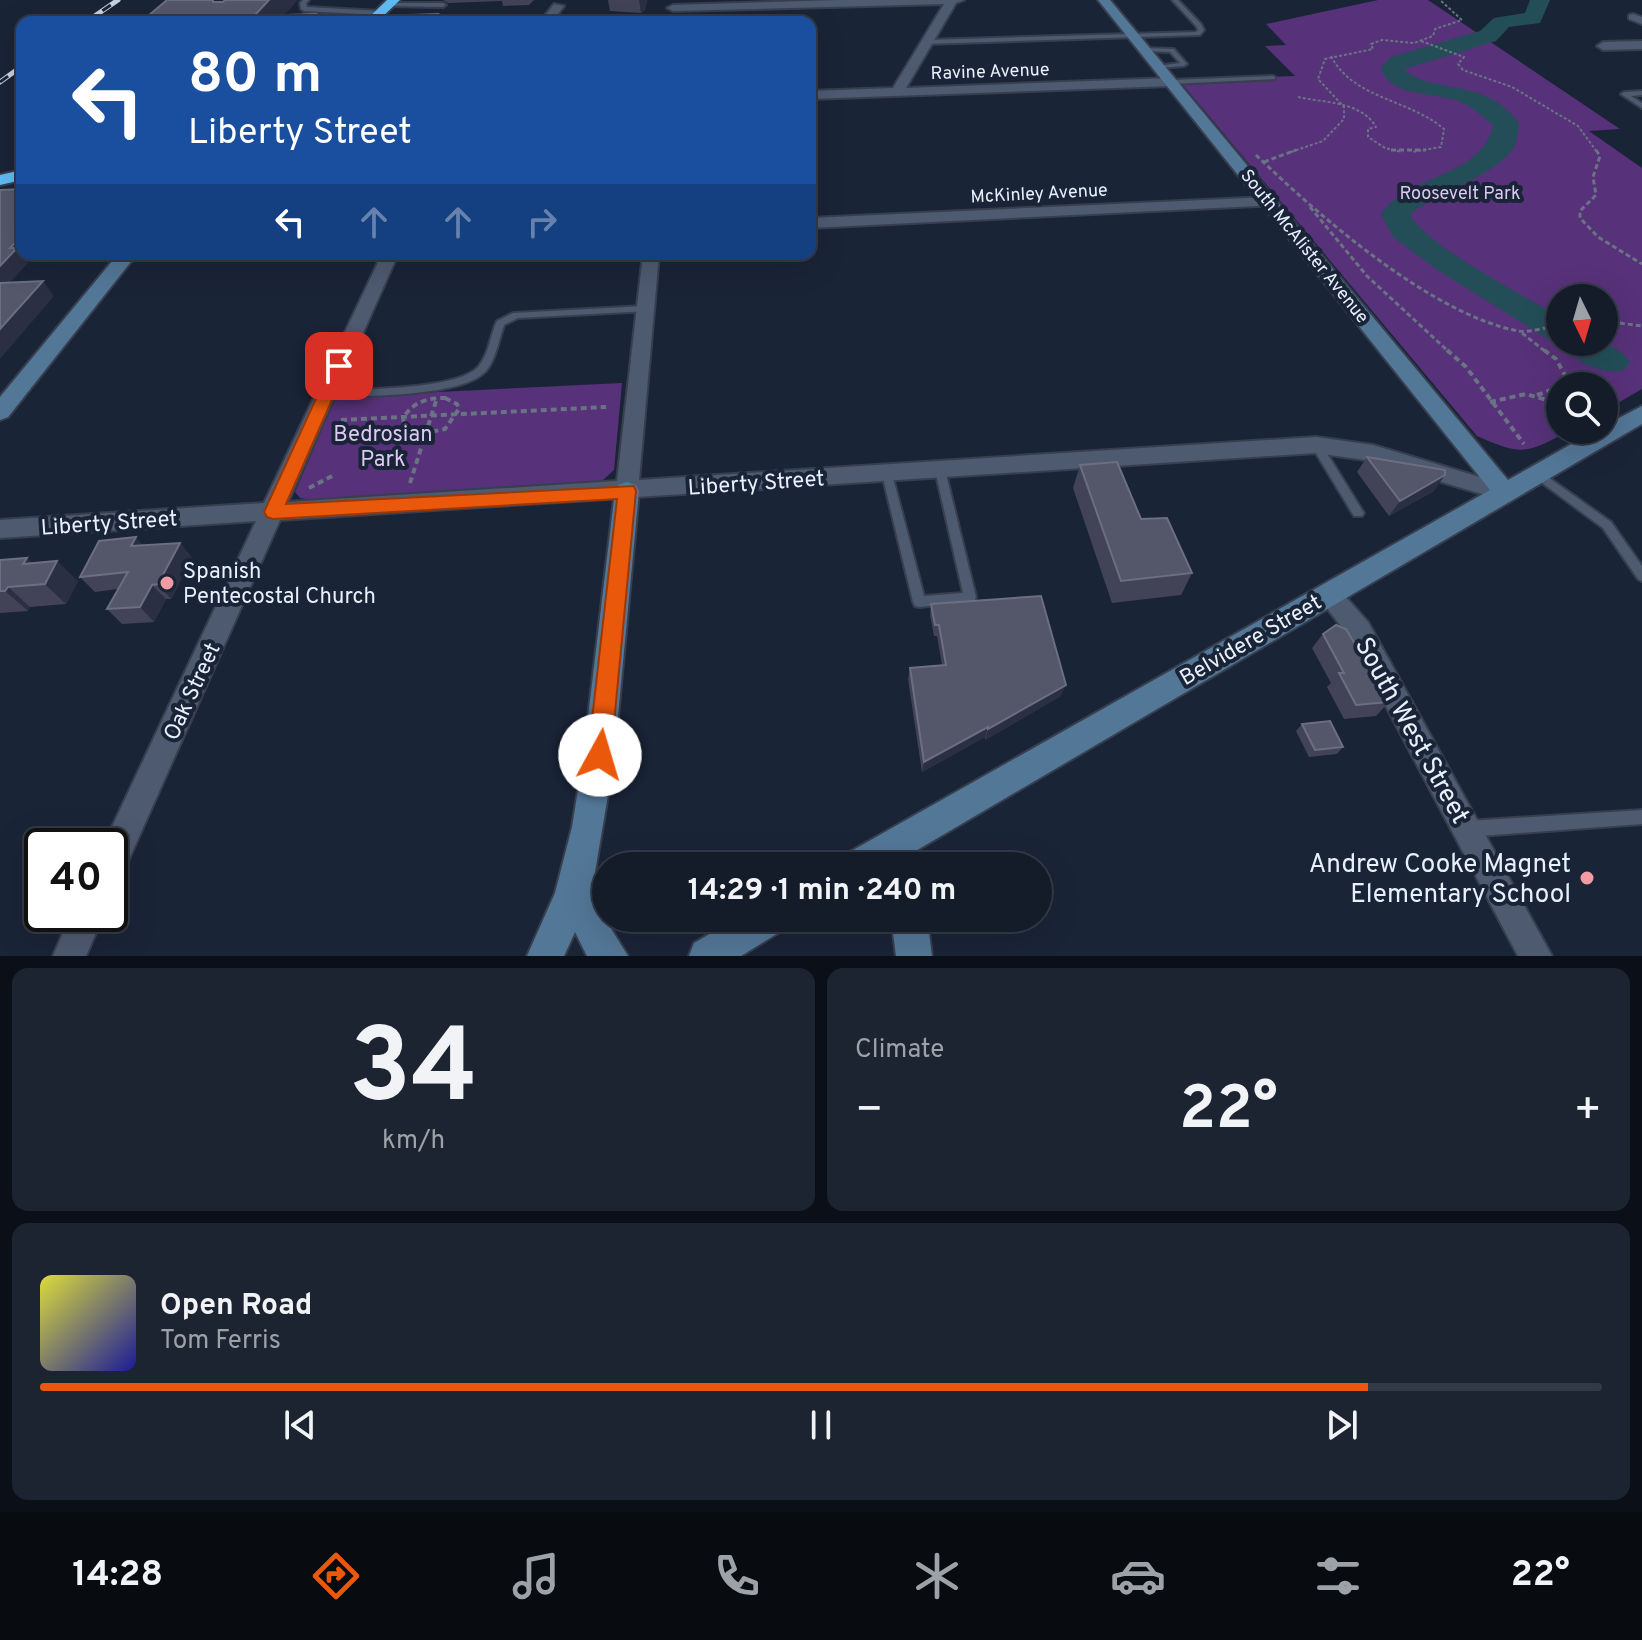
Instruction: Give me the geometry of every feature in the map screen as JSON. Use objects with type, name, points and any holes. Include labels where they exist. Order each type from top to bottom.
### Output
[{"type":"street","points":[[630,16],[772,3],[954,0]]},
{"type":"street","points":[[897,92],[954,0]]},
{"type":"street","name":"South McAlister Avenue","points":[[1104,0],[1479,457],[1505,493]]},
{"type":"street","points":[[550,16],[558,6]]},
{"type":"street","points":[[1603,46],[1642,45]]},
{"type":"street","name":"Ravine Avenue","points":[[816,95],[1165,74]]},
{"type":"street","name":"McKinley Avenue","points":[[816,223],[1270,202]]},
{"type":"street","points":[[0,412],[123,260]]},
{"type":"street","name":"Oak Street","points":[[127,828],[387,260]]},
{"type":"street","points":[[545,956],[570,900],[596,785],[650,260]]},
{"type":"street","name":"Belvidere Street","points":[[892,852],[1328,594],[1642,414]]},
{"type":"street","name":"Liberty Street","points":[[0,529],[1316,445],[1373,453],[1505,493]]},
{"type":"street","name":"South West Street","points":[[1328,594],[1359,630],[1536,956]]},
{"type":"street","points":[[580,865],[582,906],[596,940],[610,956]]},
{"type":"street","points":[[69,956],[80,932]]},
{"type":"street","points":[[707,956],[747,932]]},
{"type":"street","points":[[911,932],[914,956]]},
{"type":"lane","points":[[306,0],[304,9],[443,5]]},
{"type":"lane","points":[[926,42],[1140,44],[1200,33],[1199,25],[1175,0]]},
{"type":"lane","points":[[1165,74],[1273,78]]},
{"type":"lane","points":[[1642,93],[1624,94],[1642,106]]},
{"type":"lane","points":[[327,394],[445,386],[471,381],[483,369],[500,323],[516,315],[645,309]]},
{"type":"lane","points":[[1316,445],[1358,513]]},
{"type":"lane","points":[[887,474],[919,602],[970,597],[940,470]]},
{"type":"lane","points":[[1538,474],[1607,525],[1642,576]]},
{"type":"lane","points":[[1467,829],[1642,817]]},
{"type":"path","points":[[1421,41],[1433,36],[1435,29],[1462,20],[1440,0]]},
{"type":"path","points":[[1264,162],[1323,141],[1344,119],[1344,107],[1318,79],[1322,63],[1331,56],[1341,51],[1363,53],[1373,49],[1371,44],[1382,40],[1421,41],[1464,57],[1458,64],[1463,70],[1512,87],[1578,126],[1600,156],[1593,177],[1596,195],[1580,211],[1580,218],[1598,237],[1642,263]]},
{"type":"path","points":[[1298,97],[1344,107],[1373,120],[1376,127],[1368,129],[1366,133],[1387,150],[1409,154],[1441,147],[1444,129],[1409,105],[1361,89],[1346,80],[1331,56]]},
{"type":"path","points":[[1247,148],[1306,203],[1377,286],[1466,367],[1524,444]]},
{"type":"path","points":[[1306,203],[1417,285],[1482,319],[1521,332],[1564,372]]},
{"type":"path","points":[[1618,323],[1642,326]]},
{"type":"path","points":[[1521,332],[1546,327]]},
{"type":"path","points":[[1535,395],[1546,392]]},
{"type":"path","points":[[1490,402],[1518,394],[1546,399]]},
{"type":"path","points":[[410,483],[437,398]]},
{"type":"path","points":[[437,398],[457,404],[459,414],[449,427],[425,434],[405,429],[403,418],[412,406],[437,398]]},
{"type":"path","points":[[341,420],[606,407]]},
{"type":"path","points":[[312,488],[334,475]]},
{"type":"green space","name":"Roosevelt Park","points":[[1378,0],[1428,0],[1620,129],[1589,131],[1642,168],[1642,389],[1618,403],[1618,372],[1546,372],[1546,443],[1524,450],[1504,447],[1477,436],[1178,79],[1295,76],[1265,46],[1286,45],[1266,24]]},
{"type":"green space","name":"Bedrosian Park","points":[[622,383],[614,470],[601,482],[313,500],[300,498],[295,492],[336,397]]},
{"type":"building","points":[[167,0],[269,0],[254,16],[148,16]]},
{"type":"building","points":[[316,14],[321,16],[254,16]]},
{"type":"building","points":[[438,14],[437,16],[382,16]]},
{"type":"building","points":[[16,189],[16,242],[10,248],[16,249],[0,266],[0,190]]},
{"type":"building","points":[[43,281],[0,329],[0,283]]},
{"type":"building","points":[[1367,457],[1445,470],[1445,475],[1400,501]]},
{"type":"building","points":[[1117,462],[1141,519],[1167,518],[1192,573],[1121,581],[1080,465]]},
{"type":"building","points":[[136,537],[131,546],[180,543],[158,584],[152,585],[140,607],[107,609],[128,572],[80,577],[99,541]]},
{"type":"building","points":[[27,558],[23,564],[57,561],[45,584],[8,587],[0,591],[0,560]]},
{"type":"building","points":[[1041,596],[1066,685],[924,762],[910,668],[946,665],[939,625],[935,625],[931,604]]},
{"type":"building","points":[[1336,625],[1346,629],[1389,702],[1356,705],[1339,673],[1344,673],[1323,634]]},
{"type":"building","points":[[1330,721],[1343,747],[1315,750],[1302,724]]},
{"type":"waterway","points":[[1540,0],[1533,19],[1502,23],[1488,36],[1399,62],[1392,68],[1395,76],[1409,83],[1474,98],[1506,123],[1503,143],[1475,168],[1413,197],[1395,214],[1404,231],[1447,262],[1546,323]]},
{"type":"waterway","points":[[1602,356],[1612,362]]},
{"type":"railway","points":[[95,16],[118,0]]},
{"type":"railway","points":[[0,82],[16,70]]},
{"type":"place","name":"Spanish Pentecostal Church","points":[[167,583]]},
{"type":"place","name":"Andrew Cooke Magnet Elementary School","points":[[1587,878]]},
{"type":"route","points":[[339,366],[273,512],[627,491],[600,755]]}]
